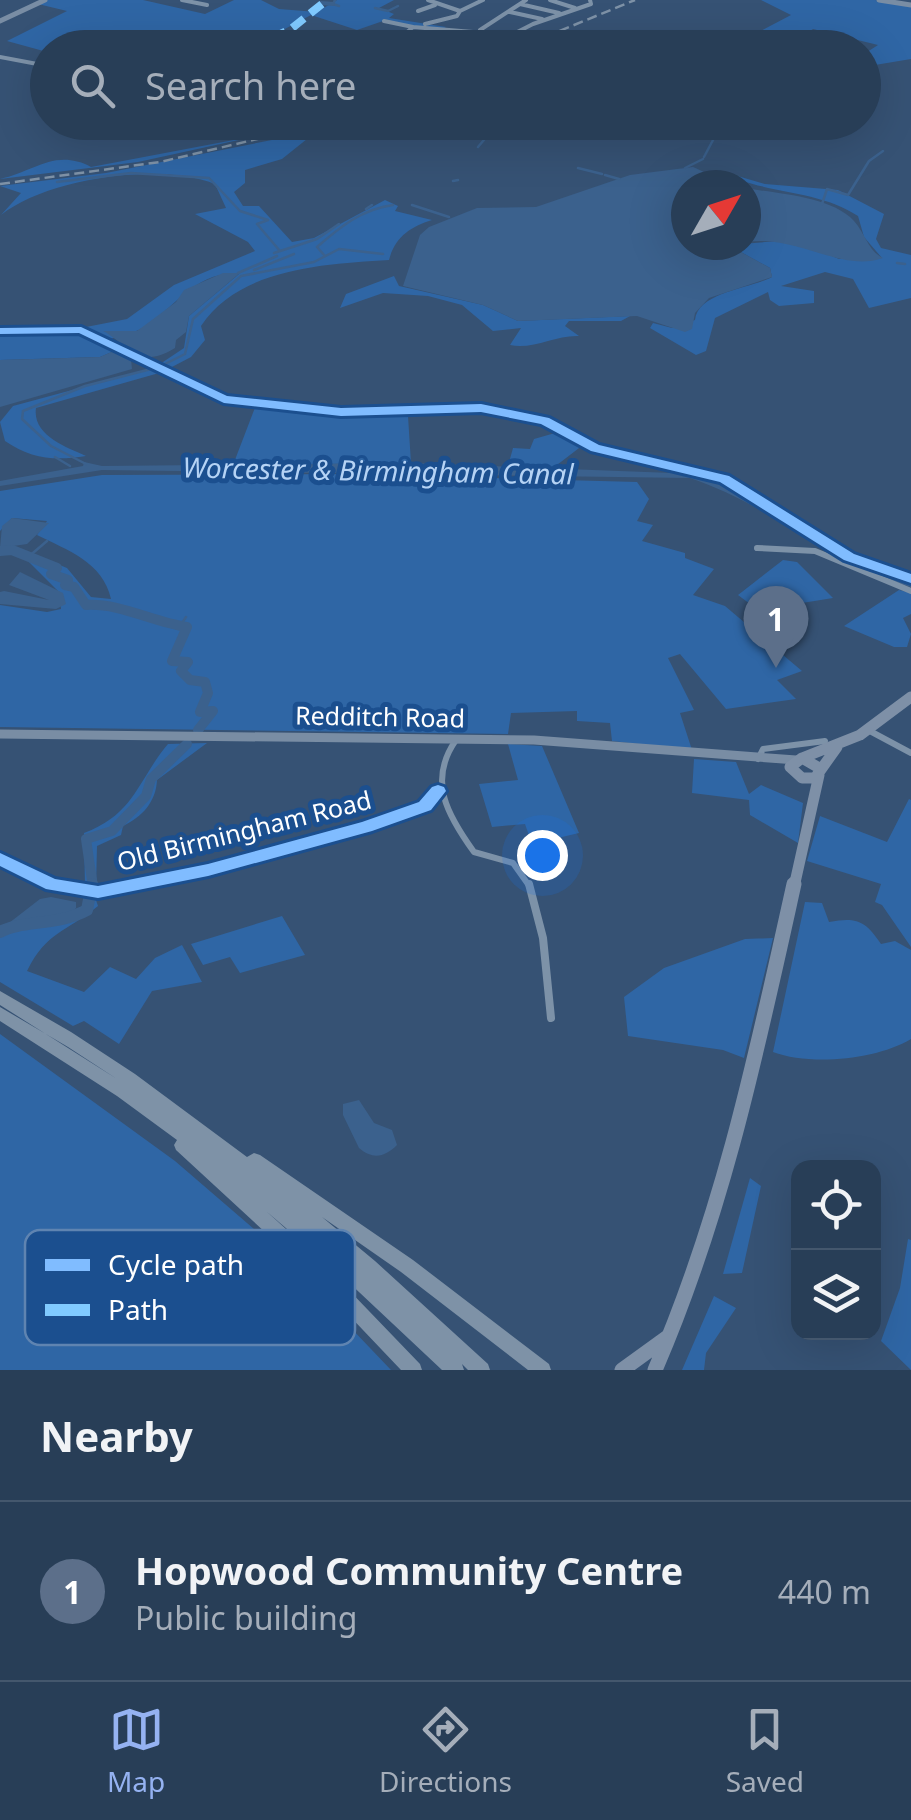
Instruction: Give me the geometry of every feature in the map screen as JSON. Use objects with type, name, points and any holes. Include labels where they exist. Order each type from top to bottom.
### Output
[{"type":"highway","points":[[797,767],[868,730],[911,697]]},
{"type":"highway","points":[[654,1370],[695,1277],[745,1105],[820,772],[840,744]]},
{"type":"highway","points":[[797,767],[808,779],[820,772]]},
{"type":"highway","points":[[797,767],[820,772]]},
{"type":"highway","points":[[797,767],[812,809]]},
{"type":"highway","points":[[0,997],[109,1064],[216,1140],[350,1224],[542,1370]]},
{"type":"highway","points":[[0,1014],[140,1104],[303,1230]]},
{"type":"highway","points":[[140,1104],[276,1230]]},
{"type":"highway","points":[[216,1140],[328,1230]]},
{"type":"highway","points":[[355,1255],[481,1370]]},
{"type":"highway","points":[[355,1278],[455,1370]]},
{"type":"highway","points":[[355,1309],[413,1370]]},
{"type":"highway","points":[[622,1370],[669,1336]]},
{"type":"main road","points":[[0,21],[45,0]]},
{"type":"main road","points":[[880,0],[911,5]]},
{"type":"main road","name":"Redditch Road","points":[[0,734],[534,740],[797,767]]},
{"type":"street","points":[[182,0],[207,5]]},
{"type":"street","points":[[428,0],[460,11],[483,0]]},
{"type":"street","points":[[480,30],[526,0]]},
{"type":"street","points":[[550,0],[576,8]]},
{"type":"street","points":[[520,30],[599,0]]},
{"type":"street","points":[[418,11],[436,4]]},
{"type":"street","points":[[520,4],[560,14]]},
{"type":"street","points":[[426,25],[438,18],[456,17],[460,11]]},
{"type":"street","points":[[508,11],[543,20]]},
{"type":"street","points":[[384,21],[430,30]]},
{"type":"street","points":[[411,30],[414,27]]},
{"type":"street","points":[[0,57],[30,63]]},
{"type":"street","points":[[0,331],[84,330],[224,399],[341,412],[481,408],[545,421],[594,448],[724,479],[849,557],[911,579]]},
{"type":"street","points":[[757,548],[775,552],[815,551],[911,591]]},
{"type":"street","points":[[868,730],[911,753]]},
{"type":"street","points":[[456,739],[440,760],[438,791],[474,852],[512,862],[524,876],[539,923],[552,1018]]},
{"type":"street","points":[[758,760],[763,749],[825,741]]},
{"type":"street","points":[[425,806],[438,791]]},
{"type":"street","points":[[425,806],[448,810]]},
{"type":"street","name":"Old Birmingham Road","points":[[0,859],[49,884],[93,893],[208,870],[425,806]]},
{"type":"shaded area","points":[[48,0],[143,0],[205,14],[234,0],[261,0],[279,9],[317,12],[337,0],[394,0],[379,8],[394,14],[389,18],[446,27],[433,30],[383,21],[357,30],[311,15],[283,30],[30,30],[30,47],[7,41],[67,11],[38,4]]},
{"type":"shaded area","points":[[761,0],[875,0],[911,7],[911,59],[881,64],[881,30],[762,30],[791,15]]},
{"type":"shaded area","points":[[238,140],[138,162],[0,179],[55,161],[91,167]]},
{"type":"shaded area","points":[[272,140],[306,140],[282,159],[245,170],[245,183],[234,192],[243,206],[259,206],[292,242],[314,238],[385,200],[398,206],[395,211],[432,220],[404,234],[389,260],[311,267],[260,281],[237,292],[201,326],[205,340],[191,357],[170,368],[157,366],[184,348],[189,316],[239,274],[224,274],[198,284],[144,327],[130,333],[105,340],[86,327],[127,319],[174,285],[255,251],[248,242],[195,214],[226,208],[215,184],[192,177],[105,177],[46,191],[1,215],[21,193],[0,186],[106,173]]},
{"type":"shaded area","points":[[761,183],[838,190],[884,214],[876,239],[881,248],[911,255],[911,298],[869,308],[853,279],[825,272],[781,286],[814,291],[814,303],[779,306],[770,300],[768,292],[715,318],[706,351],[696,355],[650,328],[653,323],[672,328],[695,320],[698,311],[715,297],[772,277],[770,268],[755,260],[761,260],[761,242],[779,241],[813,248],[839,259],[882,258],[864,237],[858,216],[807,196],[761,186]]},
{"type":"shaded area","points":[[394,276],[399,286],[483,305],[518,321],[630,316],[621,321],[569,321],[565,326],[579,336],[519,346],[510,345],[521,328],[493,331],[462,305],[428,296],[383,293],[340,308],[346,294]]},
{"type":"shaded area","points":[[79,331],[114,351],[100,357],[0,360],[0,332]]},
{"type":"shaded area","points":[[150,369],[159,373],[36,408],[39,426],[45,433],[86,456],[44,457],[5,441],[0,422],[13,406]]},
{"type":"shaded area","points":[[256,405],[330,413],[408,416],[411,463],[233,465]]},
{"type":"shaded area","points":[[562,431],[583,445],[553,468],[508,466],[513,448],[530,449],[534,439]]},
{"type":"shaded area","points":[[349,474],[637,482],[649,499],[637,521],[653,525],[642,541],[685,553],[685,558],[714,569],[693,595],[725,606],[802,671],[777,680],[796,699],[726,709],[680,654],[668,658],[694,710],[680,713],[692,750],[612,741],[610,723],[577,721],[577,711],[511,713],[508,734],[0,727],[0,605],[47,612],[61,609],[60,593],[28,561],[37,556],[67,568],[91,597],[111,599],[107,586],[92,566],[37,535],[47,521],[12,518],[0,531],[0,491],[102,475]]},
{"type":"shaded area","points":[[783,560],[797,562],[833,598],[802,603],[783,616],[758,610],[738,595]]},
{"type":"shaded area","points":[[899,590],[911,593],[911,614],[903,618],[911,634],[907,647],[894,647],[844,626]]},
{"type":"shaded area","points":[[207,743],[157,780],[151,802],[123,826],[121,835],[97,846],[96,887],[85,888],[84,833],[125,806],[168,744]]},
{"type":"shaded area","points":[[508,744],[542,746],[579,833],[532,844],[525,824],[492,827],[479,784],[518,780]]},
{"type":"shaded area","points":[[694,759],[736,762],[749,794],[761,785],[803,803],[798,843],[750,815],[749,800],[692,793]]},
{"type":"shaded area","points":[[909,799],[911,947],[882,905],[875,902],[881,884],[807,861],[820,816],[887,842]]},
{"type":"shaded area","points":[[96,900],[98,906],[50,940],[27,971],[84,992],[110,967],[136,979],[155,958],[182,945],[202,982],[152,991],[119,1044],[84,1021],[73,1026],[0,982],[0,930],[9,923],[61,916]]},
{"type":"shaded area","points":[[805,902],[822,903],[829,922],[859,922],[881,944],[895,941],[911,950],[911,1039],[880,1052],[843,1059],[805,1059],[773,1052]]},
{"type":"shaded area","points":[[282,916],[305,955],[240,973],[230,957],[203,965],[191,944]]},
{"type":"shaded area","points":[[773,938],[744,1058],[723,1050],[628,1036],[624,997],[664,968],[745,939]]},
{"type":"shaded area","points":[[0,1034],[175,1161],[255,1230],[25,1230],[25,1345],[355,1345],[355,1332],[391,1370],[0,1370]]},
{"type":"shaded area","points":[[750,1178],[761,1186],[742,1273],[723,1274]]},
{"type":"shaded area","points":[[908,1239],[911,1370],[881,1341],[900,1288]]},
{"type":"shaded area","points":[[714,1296],[736,1308],[706,1353],[704,1370],[682,1370]]},
{"type":"water","points":[[693,167],[700,170],[671,170],[671,260],[755,260],[770,268],[772,277],[709,298],[695,313],[692,329],[685,332],[637,316],[518,321],[483,305],[403,286],[420,235],[429,227],[477,208],[536,207],[630,175]]},
{"type":"water","points":[[761,190],[832,206],[854,221],[883,258],[851,261],[761,241]]},
{"type":"water","points":[[223,273],[240,273],[189,316],[186,332],[176,340],[175,348],[162,355],[133,353],[103,331],[137,331],[176,302],[184,290]]},
{"type":"water","points":[[114,351],[131,360],[132,369],[0,407],[0,360],[100,357]]},
{"type":"water","name":"Worcester & Birmingham Canal","points":[[84,462],[102,466],[411,463],[698,474],[752,498],[855,559],[911,582],[911,587],[853,564],[746,503],[690,478],[102,470],[0,486],[0,481],[83,466]]},
{"type":"water","points":[[12,518],[49,523],[27,544],[0,548],[2,526]]},
{"type":"water","points":[[20,572],[63,593],[66,604],[56,609],[0,604],[0,592],[4,591],[49,600],[9,585]]},
{"type":"water","points":[[40,899],[76,902],[76,908],[66,918],[9,923]]},
{"type":"water","points":[[359,1100],[374,1123],[392,1130],[397,1145],[388,1152],[379,1156],[359,1148],[343,1115],[343,1104]]},
{"type":"waterway","points":[[335,0],[333,4],[339,6]]},
{"type":"waterway","points":[[321,3],[333,4]]},
{"type":"waterway","points":[[375,8],[388,11],[398,6]]},
{"type":"waterway","points":[[478,147],[484,140]]},
{"type":"waterway","points":[[704,157],[713,140]]},
{"type":"waterway","points":[[822,204],[827,189],[848,195],[869,161],[883,151]]},
{"type":"waterway","points":[[685,168],[703,159]]},
{"type":"waterway","points":[[578,168],[602,174]]},
{"type":"waterway","points":[[57,182],[131,173],[209,178],[240,211],[268,220],[257,224],[280,251]]},
{"type":"waterway","points":[[605,175],[619,179]]},
{"type":"waterway","points":[[453,181],[458,180]]},
{"type":"waterway","points":[[366,209],[372,205]]},
{"type":"waterway","points":[[325,256],[317,247],[343,226],[371,210],[393,205]]},
{"type":"waterway","points":[[412,205],[449,217]]},
{"type":"waterway","points":[[274,253],[317,239],[339,224]]},
{"type":"waterway","points":[[159,367],[185,354],[193,319],[241,276],[314,262],[339,249],[383,254]]},
{"type":"waterway","points":[[254,270],[294,254]]},
{"type":"waterway","points":[[238,273],[277,256]]},
{"type":"waterway","points":[[897,263],[905,264]]},
{"type":"waterway","points":[[86,464],[51,446],[22,419],[23,411],[85,386],[151,369]]},
{"type":"waterway","points":[[55,457],[70,466]]},
{"type":"waterway","points":[[27,558],[47,541]]},
{"type":"waterway","points":[[0,551],[12,550],[57,568],[51,574],[68,580],[65,585],[74,587],[86,605],[112,607],[187,627],[172,661],[188,662],[181,671],[190,680],[205,682],[208,693],[200,712],[213,711],[198,730]]},
{"type":"waterway","points":[[182,623],[186,617]]},
{"type":"waterway","points":[[93,887],[86,839],[112,831],[146,796],[151,779],[187,744]]},
{"type":"waterway","points":[[0,932],[87,910],[92,884]]},
{"type":"railway","points":[[562,30],[635,0]]},
{"type":"railway","points":[[0,184],[160,162],[253,140]]},
{"type":"marked path","points":[[289,30],[322,4]]},
{"type":"cycle path","points":[[0,331],[81,330],[224,399],[341,412],[481,408],[545,421],[595,448],[724,479],[849,557],[911,579]]},
{"type":"cycle path","points":[[0,859],[52,885],[98,892],[208,870],[366,827],[425,806],[438,791]]},
{"type":"place","name":"Hopwood Community Centre","points":[[776,668]]}]
